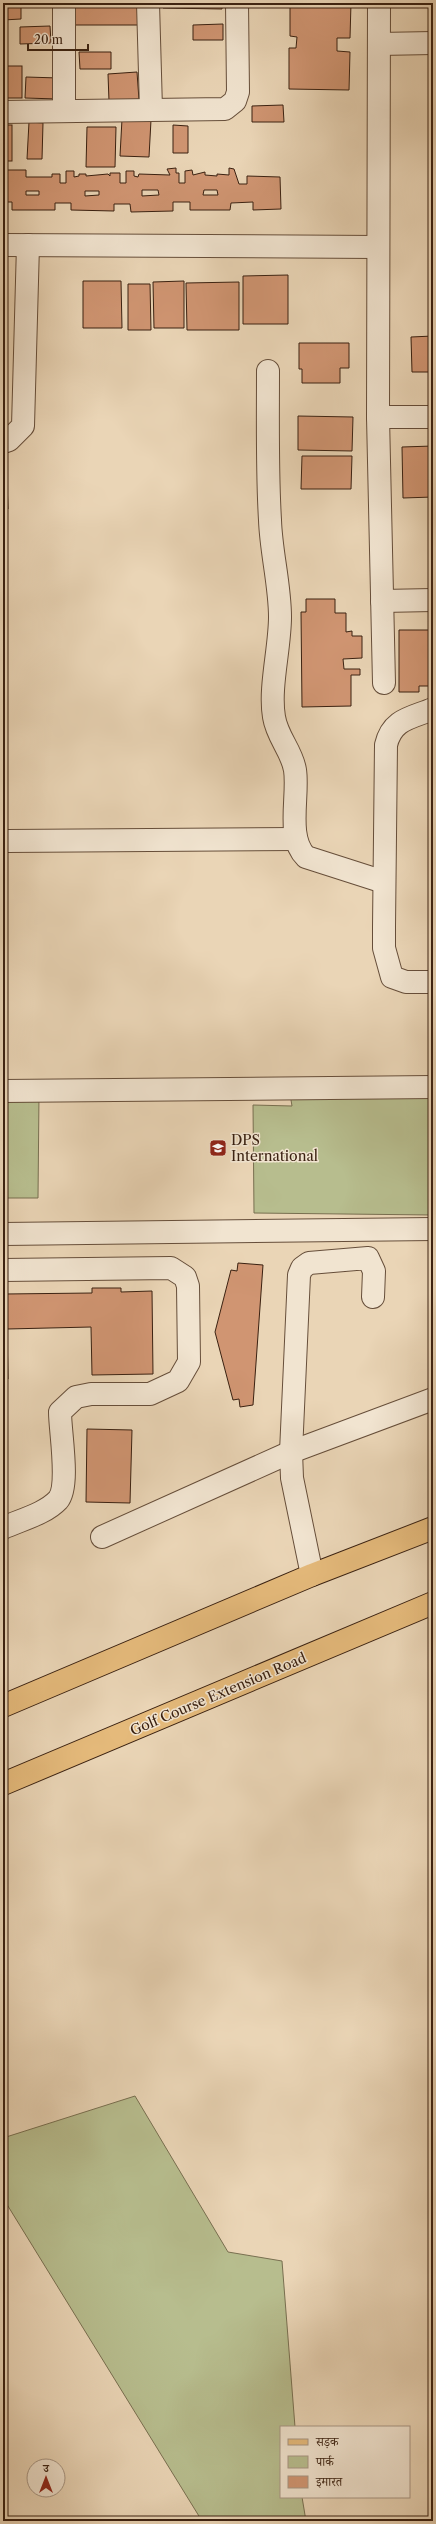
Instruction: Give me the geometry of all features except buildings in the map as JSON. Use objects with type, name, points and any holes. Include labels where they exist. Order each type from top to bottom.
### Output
[{"type":"main road","points":[[3,1706],[312,1575],[433,1528]]},
{"type":"main road","name":"Golf Course Extension Road","points":[[3,1784],[433,1603]]},
{"type":"street","points":[[64,3],[64,111]]},
{"type":"street","points":[[148,3],[151,109]]},
{"type":"street","points":[[3,112],[225,109],[235,102],[238,92],[237,3]]},
{"type":"street","points":[[379,3],[378,417],[384,683]]},
{"type":"street","points":[[378,44],[433,43]]},
{"type":"street","points":[[3,244],[378,247]]},
{"type":"street","points":[[3,442],[9,440],[23,426],[28,245]]},
{"type":"street","points":[[268,372],[270,521],[280,615],[273,704],[277,729],[283,744],[293,759],[295,771],[295,839],[298,850],[306,857],[384,882]]},
{"type":"street","points":[[378,417],[433,417]]},
{"type":"street","points":[[382,601],[433,600]]},
{"type":"street","points":[[433,709],[396,725],[389,731],[386,745],[384,882],[384,948],[392,977],[406,982],[433,982]]},
{"type":"street","points":[[7,841],[295,839]]},
{"type":"street","points":[[3,1091],[433,1087]]},
{"type":"street","points":[[3,1234],[433,1229]]},
{"type":"street","points":[[312,1575],[295,1493],[291,1452],[299,1275],[302,1268],[309,1263],[368,1258],[374,1271],[373,1297]]},
{"type":"street","points":[[3,1270],[171,1268],[185,1277],[188,1286],[189,1362],[178,1381],[150,1394],[91,1394],[76,1397],[60,1412],[64,1486],[58,1499],[46,1509],[3,1528]]},
{"type":"street","points":[[102,1537],[291,1452],[433,1399]]},
{"type":"green space","points":[[433,1092],[433,1215],[254,1213],[253,1105],[292,1106],[290,1094]]},
{"type":"green space","points":[[39,1095],[38,1198],[3,1198],[3,1096]]},
{"type":"green space","points":[[135,2096],[228,2252],[282,2261],[295,2426],[280,2426],[280,2498],[302,2498],[306,2521],[202,2521],[3,2198],[3,2138]]},
{"type":"place","name":"DPS International","points":[[218,1148]]}]
